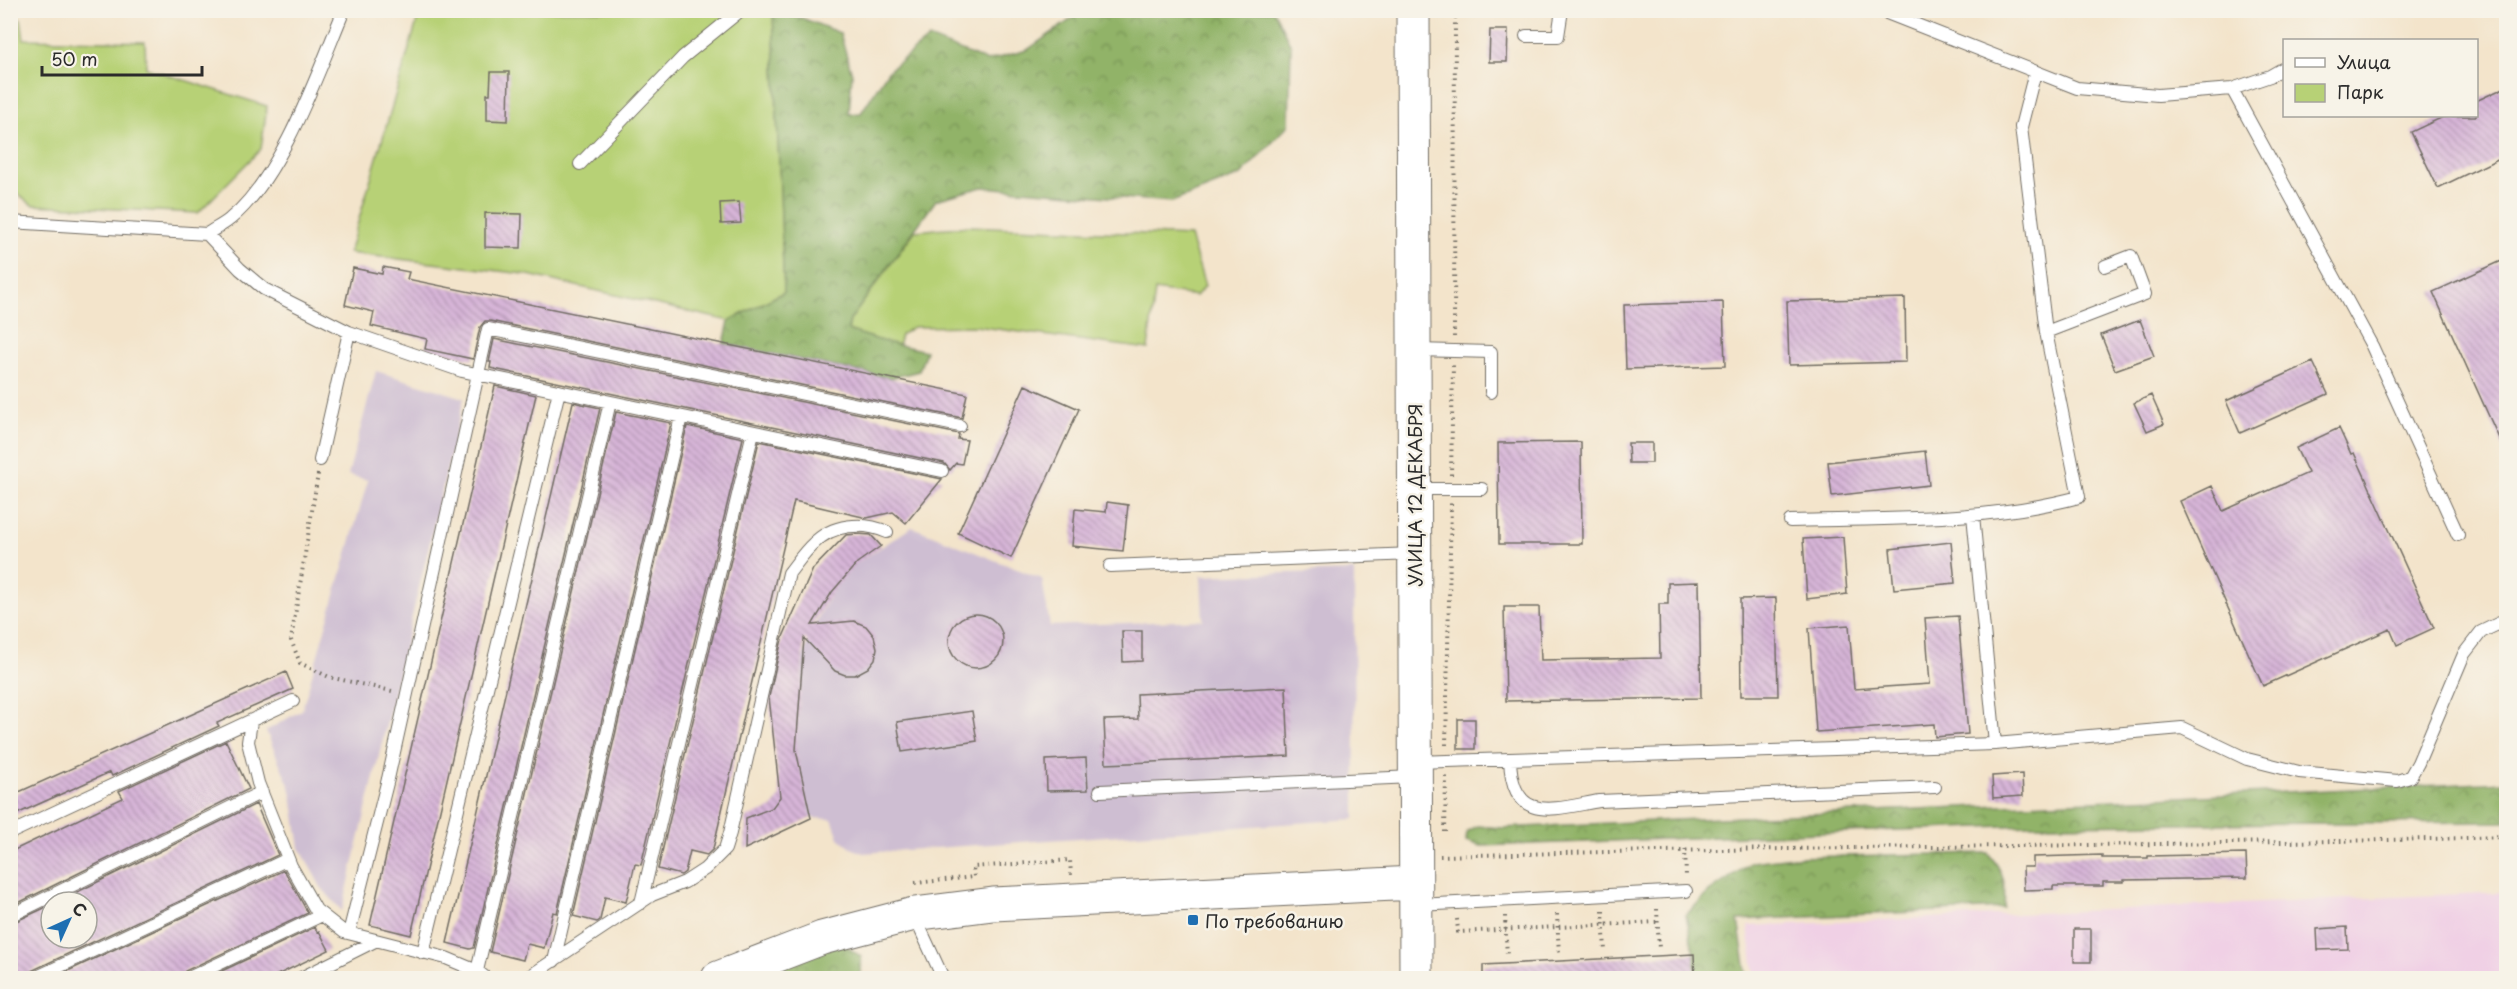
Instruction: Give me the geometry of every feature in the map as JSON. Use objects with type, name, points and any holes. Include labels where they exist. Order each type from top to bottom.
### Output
[{"type":"main road","name":"УЛИЦА 12 ДЕКАБРЯ","points":[[1413,10],[1414,554],[1433,879],[1416,978]]},
{"type":"main road","points":[[718,978],[914,899],[993,904],[1433,879]]},
{"type":"lane","points":[[10,214],[16,222],[207,234],[230,219],[250,199],[277,160],[344,10]]},
{"type":"lane","points":[[580,164],[683,57],[741,10]]},
{"type":"lane","points":[[1526,36],[1558,36],[1562,10]]},
{"type":"lane","points":[[1879,10],[2077,88],[2158,95],[2232,89],[2270,76],[2283,69]]},
{"type":"lane","points":[[1790,521],[1973,515],[2037,508],[2079,497],[2046,332],[2021,127],[2035,72]]},
{"type":"lane","points":[[2232,89],[2372,346],[2458,535]]},
{"type":"lane","points":[[207,234],[240,269],[264,289],[349,332],[462,371],[942,471]]},
{"type":"lane","points":[[2046,332],[2145,294],[2131,256],[2105,266]]},
{"type":"lane","points":[[349,933],[407,694],[488,329],[960,426]]},
{"type":"lane","points":[[320,460],[349,332]]},
{"type":"lane","points":[[1413,350],[1491,352],[1491,393]]},
{"type":"lane","points":[[423,953],[559,391]]},
{"type":"lane","points":[[250,722],[248,742],[262,792],[288,859],[316,910],[349,933],[446,958],[481,975],[610,402]]},
{"type":"lane","points":[[554,961],[681,417]]},
{"type":"lane","points":[[641,903],[753,432]]},
{"type":"lane","points":[[1414,489],[1482,489]]},
{"type":"lane","points":[[1973,515],[1995,744]]},
{"type":"lane","points":[[527,978],[665,888],[685,882],[705,869],[725,849],[789,573],[814,542],[840,527],[872,525],[886,532]]},
{"type":"lane","points":[[1110,566],[1414,554]]},
{"type":"lane","points":[[1100,791],[1510,759],[1995,744],[2182,728],[2247,759],[2300,772],[2397,781],[2410,777],[2418,763],[2464,654],[2481,632],[2506,620]]},
{"type":"lane","points":[[10,833],[293,701]]},
{"type":"lane","points":[[1510,759],[1510,779],[1518,795],[1528,805],[1545,809],[1564,809],[1599,801],[1935,788]]},
{"type":"lane","points":[[10,915],[262,792]]},
{"type":"lane","points":[[35,978],[288,859]]},
{"type":"lane","points":[[1433,879],[1504,900],[1686,891]]},
{"type":"lane","points":[[914,899],[943,978]]},
{"type":"lane","points":[[189,978],[322,915]]},
{"type":"lane","points":[[302,978],[375,941]]},
{"type":"path","points":[[1445,838],[1425,766],[1451,489],[1454,351],[1455,10]]},
{"type":"path","points":[[320,460],[291,640],[300,663],[329,677],[407,694]]},
{"type":"path","points":[[1433,879],[1685,849],[2291,843],[2506,837]]},
{"type":"path","points":[[1685,849],[1686,891]]},
{"type":"path","points":[[914,899],[974,877],[973,867],[1070,860],[1071,881]]},
{"type":"path","points":[[1433,879],[1458,932],[1657,922]]},
{"type":"path","points":[[1656,893],[1659,950]]},
{"type":"path","points":[[1602,896],[1605,952]]},
{"type":"path","points":[[1556,898],[1559,955]]},
{"type":"path","points":[[1504,900],[1507,957]]},
{"type":"shaded area","points":[[376,371],[464,398],[342,911],[321,887],[300,848],[291,790],[266,731],[302,710],[368,480],[348,475]]},
{"type":"shaded area","points":[[912,527],[1042,579],[1050,626],[1203,620],[1201,576],[1354,571],[1355,819],[863,853],[851,848],[839,838],[832,819],[811,818],[796,750],[803,658],[810,633],[832,592],[857,563]]},
{"type":"shaded area","points":[[2506,892],[2506,978],[1755,978],[1748,926]]},
{"type":"green space","points":[[420,11],[773,11],[784,292],[729,321],[524,274],[349,253]]},
{"type":"green space","points":[[1083,11],[1274,11],[1291,46],[1289,125],[1241,175],[1172,202],[982,187],[936,200],[850,320],[848,330],[926,351],[919,371],[890,378],[724,344],[729,321],[784,292],[773,13],[802,18],[840,33],[852,74],[849,114],[861,113],[888,71],[929,38],[987,61],[1027,50]]},
{"type":"green space","points":[[10,18],[21,19],[24,39],[145,42],[146,68],[267,106],[261,149],[198,213],[32,205],[11,188]]},
{"type":"green space","points":[[969,226],[1190,236],[1205,286],[1196,296],[1155,290],[1148,349],[975,326],[913,327],[901,335],[890,378],[840,368],[850,320],[915,231]]},
{"type":"green space","points":[[2506,782],[2506,822],[2031,825],[1481,846],[1466,841],[1467,832],[1477,826],[1502,828]]},
{"type":"green space","points":[[1988,853],[2003,879],[2004,908],[1738,920],[1747,978],[1695,978],[1694,954],[1686,915],[1709,892],[1752,862],[1793,857]]},
{"type":"green space","points":[[842,942],[861,957],[860,978],[747,978]]},
{"type":"building","points":[[1490,30],[1508,30],[1507,62],[1489,62]]},
{"type":"building","points":[[491,72],[509,72],[508,121],[487,120],[487,94],[490,94]]},
{"type":"building","points":[[2506,87],[2506,155],[2438,188],[2411,132],[2443,117],[2478,117],[2478,100]]},
{"type":"building","points":[[739,202],[741,223],[721,224],[720,203]]},
{"type":"building","points":[[485,213],[522,214],[521,248],[485,247]]},
{"type":"building","points":[[2506,259],[2506,454],[2433,292]]},
{"type":"building","points":[[383,267],[409,272],[407,279],[967,394],[962,418],[490,321],[485,321],[480,327],[473,359],[425,349],[427,339],[371,326],[374,312],[345,305],[353,268],[382,274]]},
{"type":"building","points":[[1905,298],[1906,362],[1789,365],[1787,301]]},
{"type":"building","points":[[1723,302],[1725,366],[1626,369],[1624,305]]},
{"type":"building","points":[[2140,320],[2154,356],[2115,370],[2101,335]]},
{"type":"building","points":[[494,339],[959,434],[958,439],[967,440],[962,464],[956,463],[950,470],[944,463],[490,368],[491,362],[489,362]]},
{"type":"building","points":[[2313,362],[2328,394],[2240,433],[2226,401]]},
{"type":"building","points":[[1025,385],[1079,409],[1011,558],[958,533]]},
{"type":"building","points":[[495,386],[536,395],[411,935],[370,925]]},
{"type":"building","points":[[2151,395],[2164,424],[2147,431],[2134,403]]},
{"type":"building","points":[[573,402],[600,408],[474,948],[470,949],[447,943]]},
{"type":"building","points":[[616,412],[671,423],[557,913],[553,912],[544,948],[527,944],[523,960],[490,952]]},
{"type":"building","points":[[687,426],[743,438],[641,865],[635,864],[626,902],[605,897],[600,920],[597,922],[573,916]]},
{"type":"building","points":[[2339,428],[2351,454],[2354,453],[2434,628],[2397,645],[2390,629],[2263,686],[2180,501],[2212,486],[2223,511],[2308,473],[2296,448]]},
{"type":"building","points":[[759,441],[942,479],[906,523],[893,512],[867,518],[794,501],[713,849],[707,855],[690,851],[685,872],[681,875],[658,869]]},
{"type":"building","points":[[1581,442],[1582,544],[1499,544],[1498,443]]},
{"type":"building","points":[[1628,443],[1652,443],[1652,463],[1629,463]]},
{"type":"building","points":[[1925,451],[1929,485],[1832,496],[1828,462]]},
{"type":"building","points":[[1107,502],[1128,505],[1123,551],[1072,546],[1075,509],[1106,512]]},
{"type":"building","points":[[846,535],[871,535],[881,546],[857,563],[832,592],[812,625],[854,621],[866,626],[874,636],[877,648],[875,659],[868,668],[855,675],[845,675],[835,671],[804,638],[796,750],[811,818],[745,849],[746,818],[772,808],[780,797],[769,697],[782,639],[813,569]]},
{"type":"building","points":[[1843,537],[1847,594],[1807,599],[1803,539]]},
{"type":"building","points":[[1951,542],[1955,583],[1894,589],[1890,549]]},
{"type":"building","points":[[1699,582],[1701,698],[1506,701],[1504,607],[1539,607],[1541,660],[1660,658],[1659,604],[1668,604],[1668,583]]},
{"type":"building","points":[[1776,598],[1778,696],[1741,696],[1740,599]]},
{"type":"building","points":[[976,614],[986,616],[995,622],[1001,631],[1003,641],[1001,651],[995,660],[986,666],[976,668],[966,666],[957,660],[951,651],[949,641],[951,631],[957,622],[966,616]]},
{"type":"building","points":[[1958,616],[1968,734],[1935,737],[1934,724],[1816,732],[1809,628],[1849,625],[1854,689],[1930,684],[1925,618]]},
{"type":"building","points":[[1122,631],[1142,631],[1142,661],[1123,662]]},
{"type":"building","points":[[286,672],[293,689],[217,723],[219,726],[112,776],[110,772],[10,817],[10,796]]},
{"type":"building","points":[[1286,687],[1289,756],[1106,764],[1104,720],[1138,719],[1137,694]]},
{"type":"building","points":[[972,711],[977,741],[902,752],[897,722]]},
{"type":"building","points":[[1458,719],[1475,719],[1475,749],[1458,749]]},
{"type":"building","points":[[226,741],[249,789],[44,890],[39,890],[39,893],[10,907],[10,852],[123,798],[119,791]]},
{"type":"building","points":[[1086,758],[1088,790],[1047,791],[1046,760]]},
{"type":"building","points":[[2022,774],[2023,796],[1993,798],[1992,776]]},
{"type":"building","points":[[256,804],[278,855],[99,939],[99,890],[81,890]]},
{"type":"building","points":[[2246,854],[2247,878],[2124,880],[2124,882],[2103,882],[2103,886],[2053,886],[2053,889],[2024,890],[2023,867],[2033,867],[2033,857],[2102,855],[2102,858],[2148,858],[2148,856]]},
{"type":"building","points":[[284,870],[308,913],[185,971],[181,978],[53,978]]},
{"type":"building","points":[[39,911],[39,950],[76,950],[31,971],[27,978],[10,978],[10,924]]},
{"type":"building","points":[[315,927],[329,950],[271,978],[207,978]]},
{"type":"building","points":[[2347,927],[2348,949],[2318,950],[2317,929]]},
{"type":"building","points":[[2074,929],[2091,929],[2091,962],[2074,962]]},
{"type":"building","points":[[1694,954],[1695,978],[1483,978],[1483,965]]},
{"type":"place","name":"По требованию","points":[[1193,920]]}]
